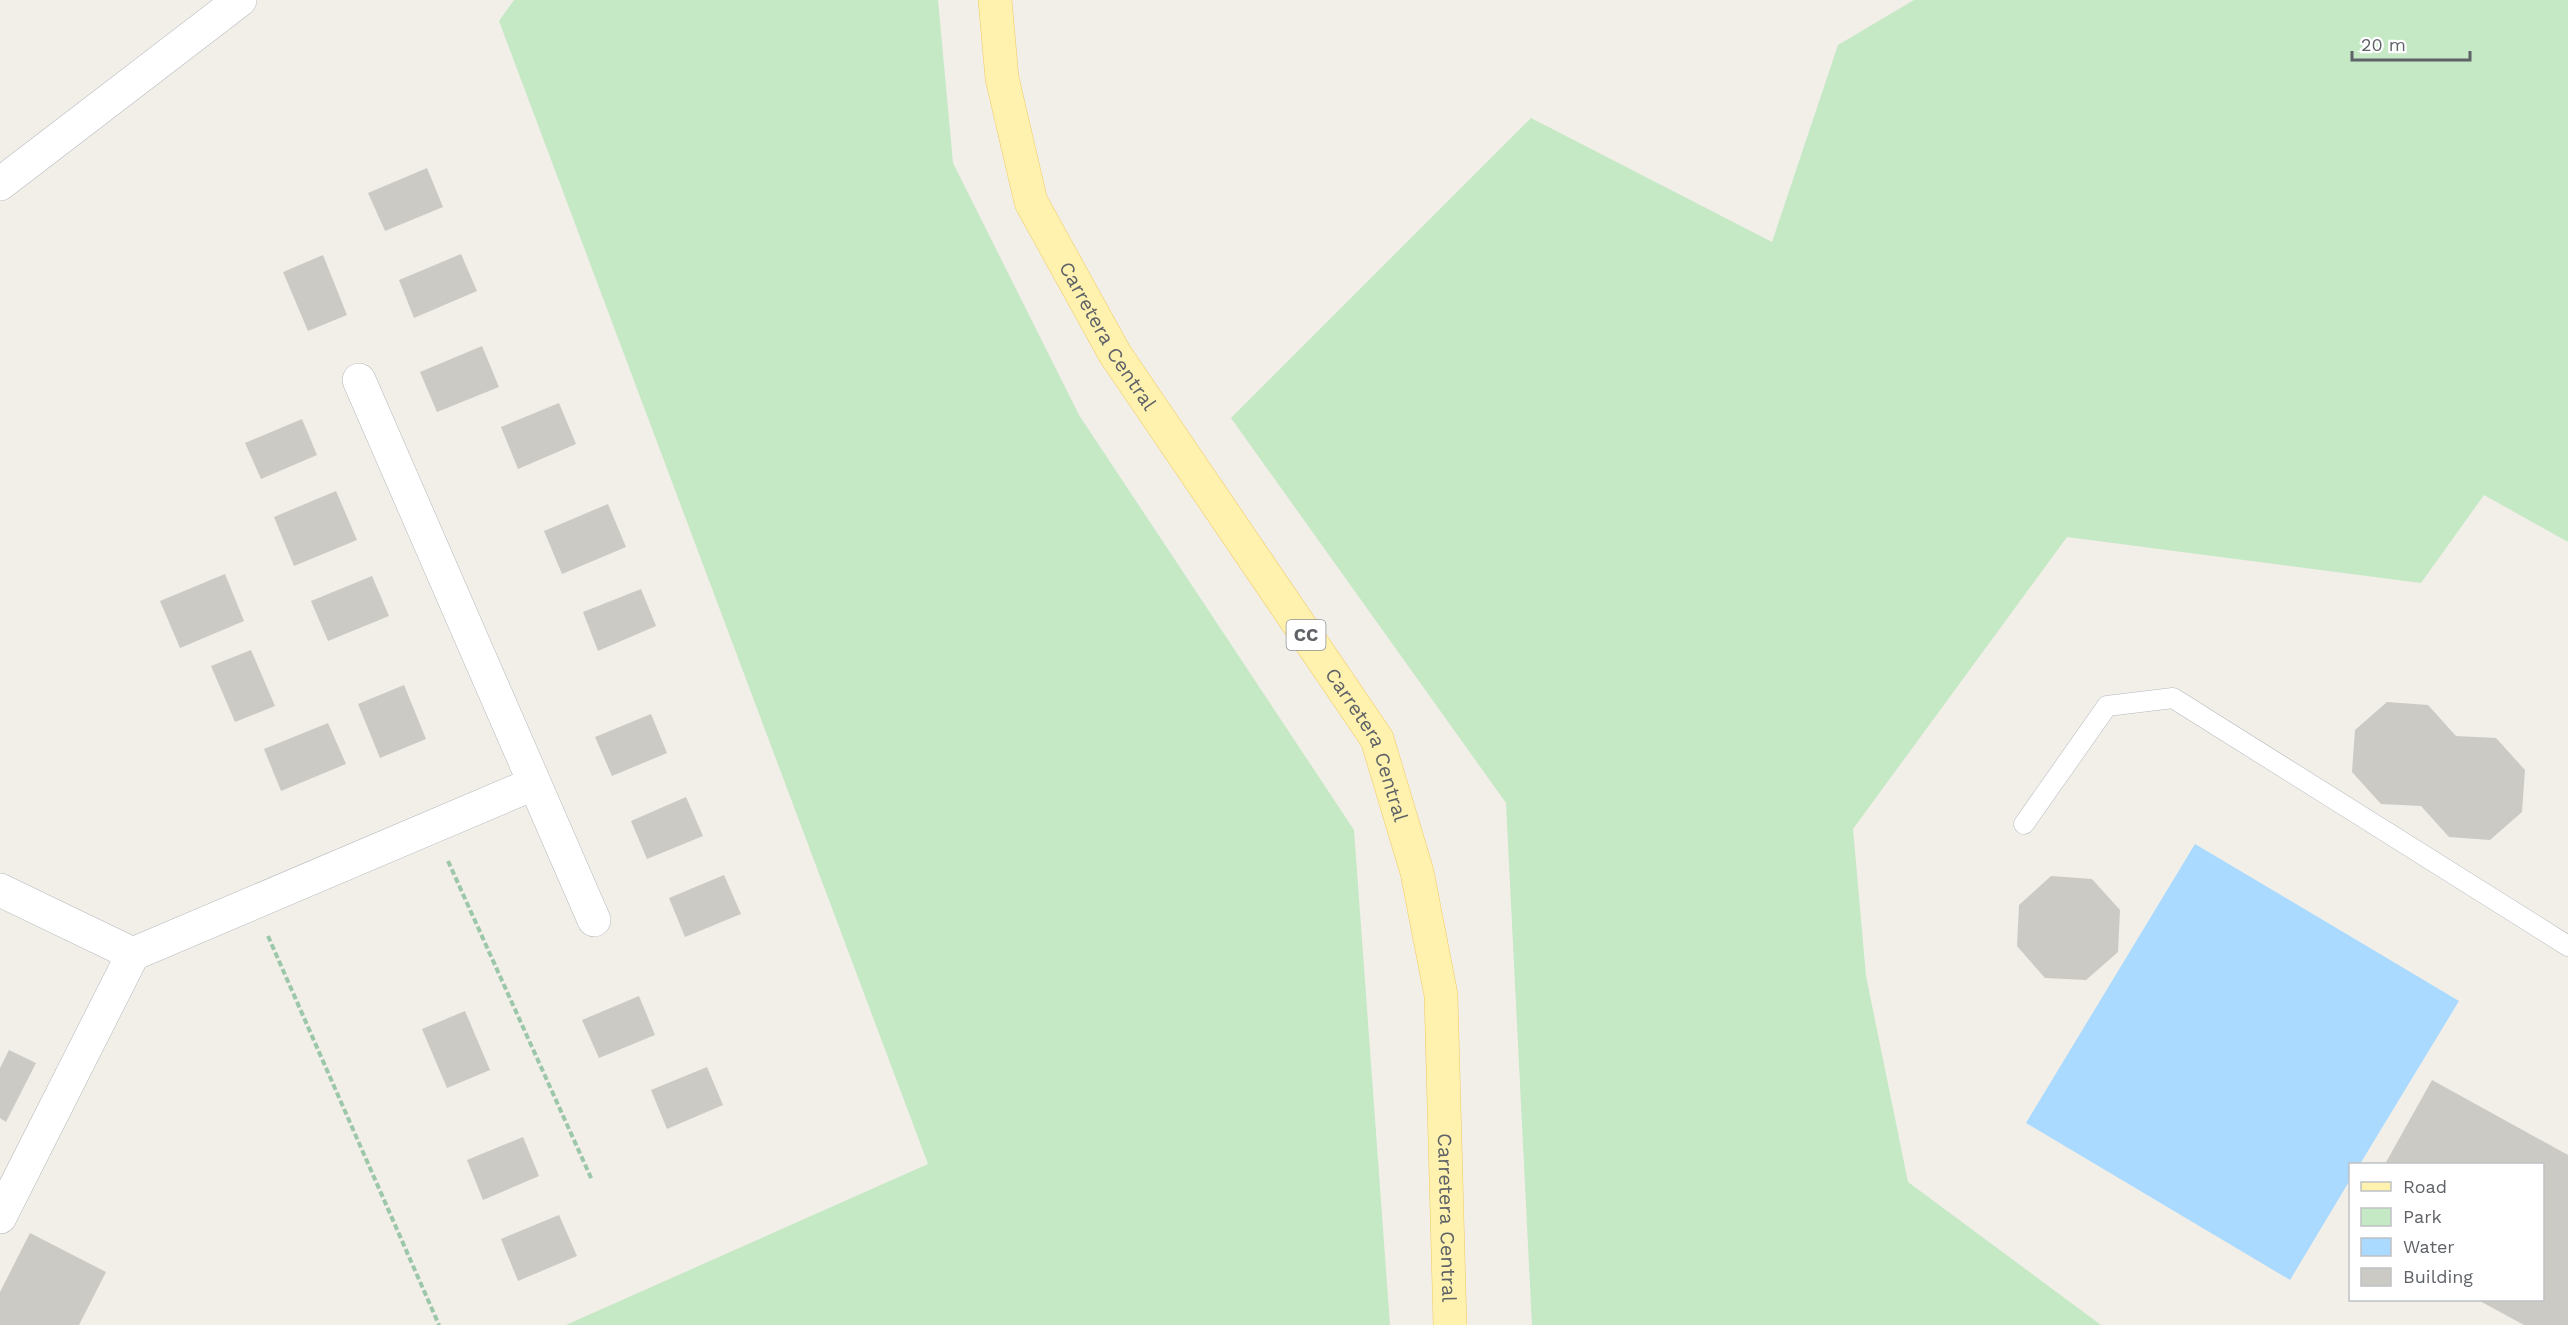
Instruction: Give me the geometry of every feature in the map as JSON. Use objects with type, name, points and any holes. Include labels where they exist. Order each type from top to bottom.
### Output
[{"type":"main road","name":"Carretera Central","points":[[995,0],[1002,78],[1031,202],[1115,354],[1377,739],[1418,872],[1441,995],[1450,1325]]},
{"type":"street","points":[[0,184],[240,0]]},
{"type":"street","points":[[359,380],[594,920]]},
{"type":"street","points":[[0,1217],[133,954],[533,784]]},
{"type":"street","points":[[0,890],[133,954]]},
{"type":"lane","points":[[2024,824],[2108,706],[2173,698],[2568,946]]},
{"type":"path","points":[[433,827],[592,1180]]},
{"type":"path","points":[[254,903],[439,1325]]},
{"type":"green space","points":[[514,0],[938,0],[953,163],[1079,415],[1354,830],[1390,1325],[566,1325],[928,1164],[499,21]]},
{"type":"green space","points":[[1914,0],[2568,0],[2568,542],[2484,495],[2421,583],[2067,537],[1853,829],[1866,976],[1908,1182],[2101,1325],[1532,1325],[1506,803],[1231,418],[1531,118],[1772,242],[1838,45]]},
{"type":"water","points":[[2195,844],[2459,1001],[2361,1163],[2349,1163],[2349,1182],[2290,1280],[2026,1123]]},
{"type":"building","points":[[427,168],[443,207],[385,231],[368,193]]},
{"type":"building","points":[[461,254],[477,291],[414,318],[399,280]]},
{"type":"building","points":[[323,255],[347,315],[308,331],[283,272]]},
{"type":"building","points":[[482,346],[499,387],[437,412],[420,372]]},
{"type":"building","points":[[559,403],[576,444],[518,469],[501,427]]},
{"type":"building","points":[[302,419],[317,455],[261,479],[245,443]]},
{"type":"building","points":[[336,491],[357,540],[294,566],[274,517]]},
{"type":"building","points":[[608,504],[626,547],[562,574],[544,531]]},
{"type":"building","points":[[225,574],[244,621],[180,648],[160,601]]},
{"type":"building","points":[[372,576],[389,616],[328,641],[311,601]]},
{"type":"building","points":[[641,589],[656,626],[598,651],[583,612]]},
{"type":"building","points":[[251,650],[275,706],[235,722],[211,666]]},
{"type":"building","points":[[404,685],[426,739],[380,758],[358,704]]},
{"type":"building","points":[[2387,702],[2428,705],[2456,736],[2496,738],[2525,770],[2522,812],[2490,840],[2449,837],[2421,806],[2381,804],[2352,772],[2355,730]]},
{"type":"building","points":[[651,714],[667,753],[612,776],[595,737]]},
{"type":"building","points":[[328,723],[346,764],[281,791],[264,749]]},
{"type":"building","points":[[686,797],[703,836],[647,859],[631,821]]},
{"type":"building","points":[[724,875],[741,914],[685,937],[669,898]]},
{"type":"building","points":[[2051,876],[2092,879],[2120,910],[2118,952],[2086,980],[2045,978],[2017,946],[2019,905]]},
{"type":"building","points":[[639,996],[655,1035],[599,1058],[582,1020]]},
{"type":"building","points":[[465,1011],[490,1070],[447,1088],[422,1029]]},
{"type":"building","points":[[9,1050],[36,1063],[6,1122],[0,1118],[0,1068]]},
{"type":"building","points":[[707,1067],[723,1105],[667,1129],[651,1090]]},
{"type":"building","points":[[2432,1080],[2568,1155],[2568,1325],[2524,1325],[2480,1301],[2544,1301],[2544,1163],[2386,1163]]},
{"type":"building","points":[[523,1137],[539,1176],[483,1200],[467,1160]]},
{"type":"building","points":[[559,1215],[577,1256],[518,1281],[501,1239]]},
{"type":"building","points":[[30,1233],[106,1272],[79,1325],[0,1325],[0,1292]]}]
